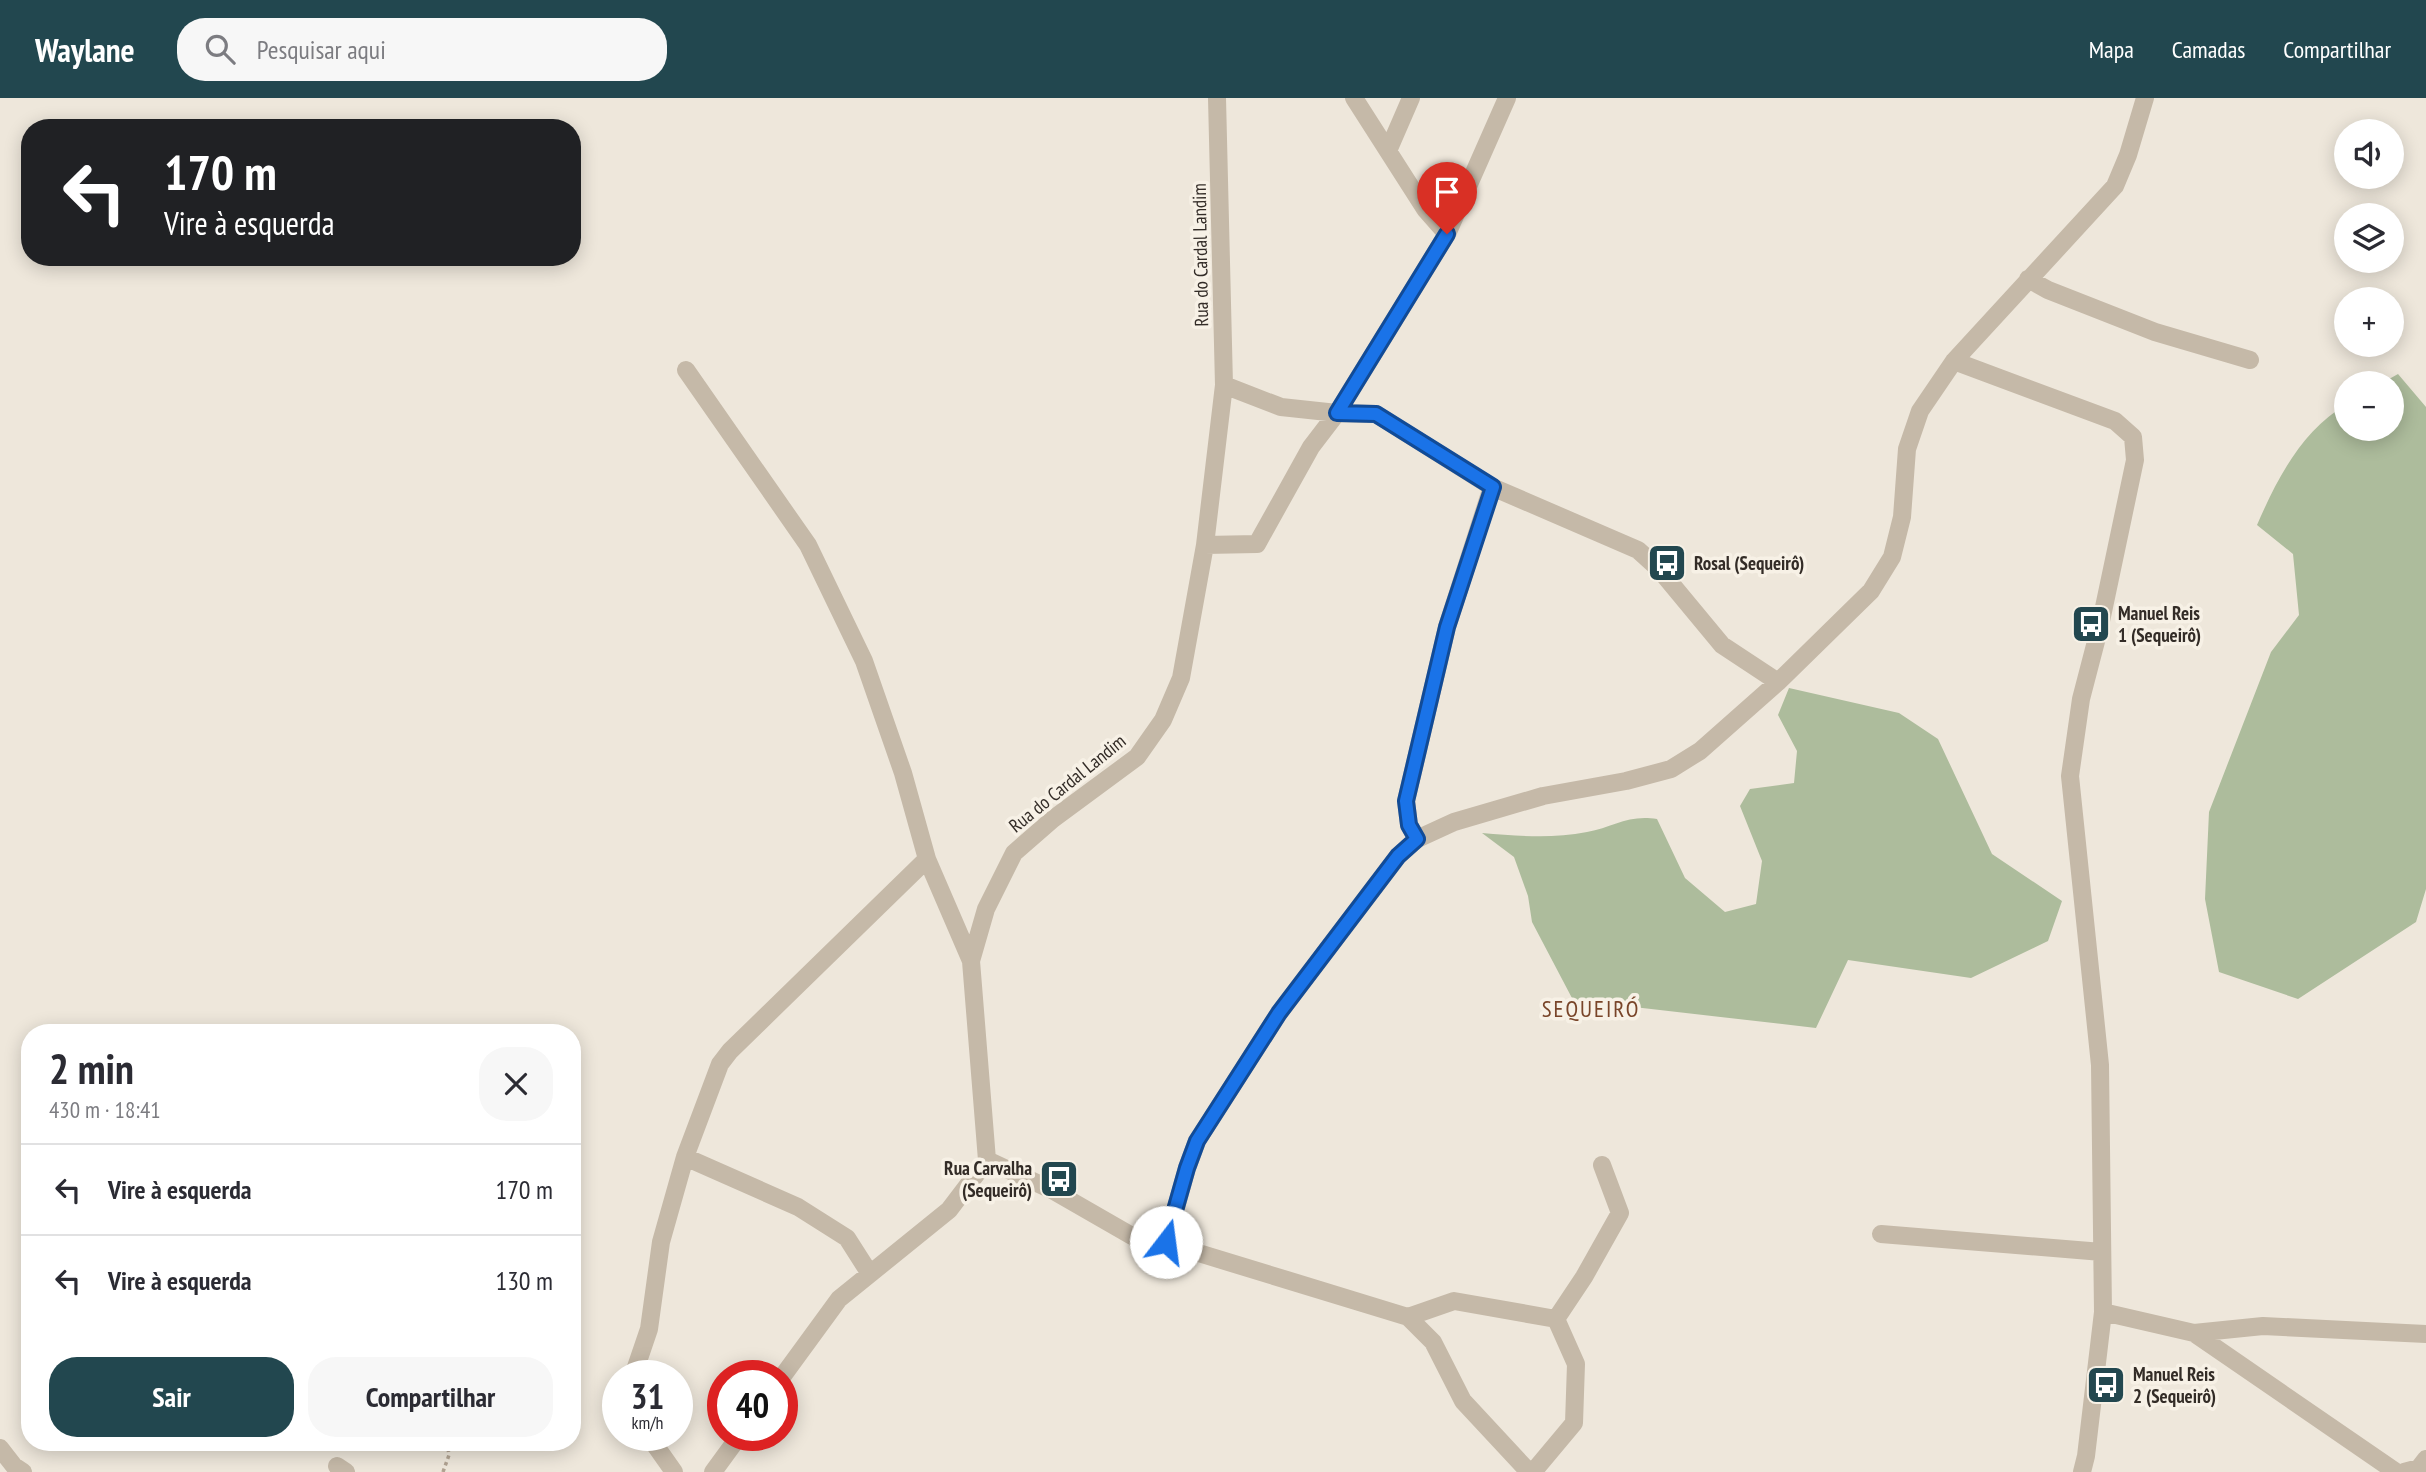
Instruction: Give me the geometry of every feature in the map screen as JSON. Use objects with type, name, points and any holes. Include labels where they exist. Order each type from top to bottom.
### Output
[{"type":"street","name":"Rua do Cardal Landim","points":[[987,1160],[971,961],[986,909],[1014,853],[1053,819],[1138,757],[1163,720],[1181,678],[1205,545],[1224,385],[1217,98]]},
{"type":"street","points":[[1354,98],[1425,209],[1447,234]]},
{"type":"street","points":[[1388,151],[1410,98]]},
{"type":"street","points":[[1205,545],[1257,544],[1311,447],[1337,413],[1447,234],[1507,98]]},
{"type":"street","points":[[1166,1242],[1197,1141],[1279,1013],[1398,856],[1417,839],[1454,822],[1543,796],[1626,781],[1671,769],[1700,751],[1778,682],[1871,591],[1892,557],[1902,517],[1907,449],[1920,411],[1954,361],[2115,186],[2128,155],[2145,98]]},
{"type":"street","points":[[2028,279],[2048,290],[2155,332],[2250,360]]},
{"type":"street","points":[[1954,361],[2115,421],[2133,437],[2135,460],[2100,625],[2081,699],[2070,776],[2099,1065],[2103,1312],[2082,1472]]},
{"type":"street","points":[[686,370],[808,545],[864,661],[902,773],[927,859],[971,961]]},
{"type":"street","points":[[1224,385],[1281,407],[1376,414],[1493,487],[1638,550],[1659,569],[1722,645],[1778,682]]},
{"type":"street","points":[[1417,839],[1409,825],[1406,801],[1447,627],[1493,487]]},
{"type":"street","points":[[638,1360],[649,1329],[661,1242],[685,1157],[720,1064],[730,1051],[927,859]]},
{"type":"street","points":[[685,1157],[798,1207],[847,1238],[870,1273]]},
{"type":"street","points":[[794,1360],[839,1299],[949,1210],[987,1160],[1052,1190],[1132,1236],[1166,1242],[1408,1317],[1433,1342],[1463,1401],[1531,1472],[1574,1423],[1576,1364],[1556,1319]]},
{"type":"street","points":[[1556,1319],[1584,1277],[1620,1213],[1602,1164]]},
{"type":"street","points":[[1881,1234],[2102,1252]]},
{"type":"street","points":[[1408,1317],[1454,1301],[1556,1319]]},
{"type":"street","points":[[2103,1312],[2194,1333],[2263,1326],[2426,1334]]},
{"type":"street","points":[[2194,1333],[2396,1472]]},
{"type":"street","points":[[0,1448],[14,1466],[23,1472]]},
{"type":"street","points":[[659,1451],[674,1472]]},
{"type":"street","points":[[713,1472],[728,1451]]},
{"type":"street","points":[[2404,1472],[2419,1468],[2426,1459]]},
{"type":"path","points":[[443,1472],[448,1451]]},
{"type":"green space","points":[[2404,381],[2426,407],[2426,889],[2416,922],[2298,999],[2219,972],[2205,899],[2209,812],[2271,652],[2299,615],[2293,554],[2257,525],[2282,473],[2304,442],[2334,413],[2334,441],[2404,441]]},
{"type":"green space","points":[[1789,688],[1899,713],[1938,739],[1992,854],[2062,901],[2048,941],[1971,978],[1848,960],[1816,1028],[1573,1000],[1532,922],[1528,896],[1514,857],[1482,833],[1561,836],[1638,818],[1657,819],[1685,878],[1725,912],[1756,904],[1762,861],[1740,806],[1750,789],[1794,783],[1797,751],[1778,715]]},
{"type":"place","name":"Rosal (Sequeirô)","points":[[1667,563]]},
{"type":"place","name":"Manuel Reis 1 (Sequeirô)","points":[[2091,624]]},
{"type":"place","name":"Rua Carvalha (Sequeirô)","points":[[1059,1179]]},
{"type":"place","name":"Manuel Reis 2 (Sequeirô)","points":[[2106,1385]]},
{"type":"district","name":"SEQUEIRÓ","points":[[1591,1009]]},
{"type":"route","points":[[1166,1242],[1197,1141],[1279,1013],[1398,856],[1417,839],[1409,825],[1406,801],[1420,734],[1447,627],[1493,487],[1376,414],[1337,413],[1447,234]]}]
